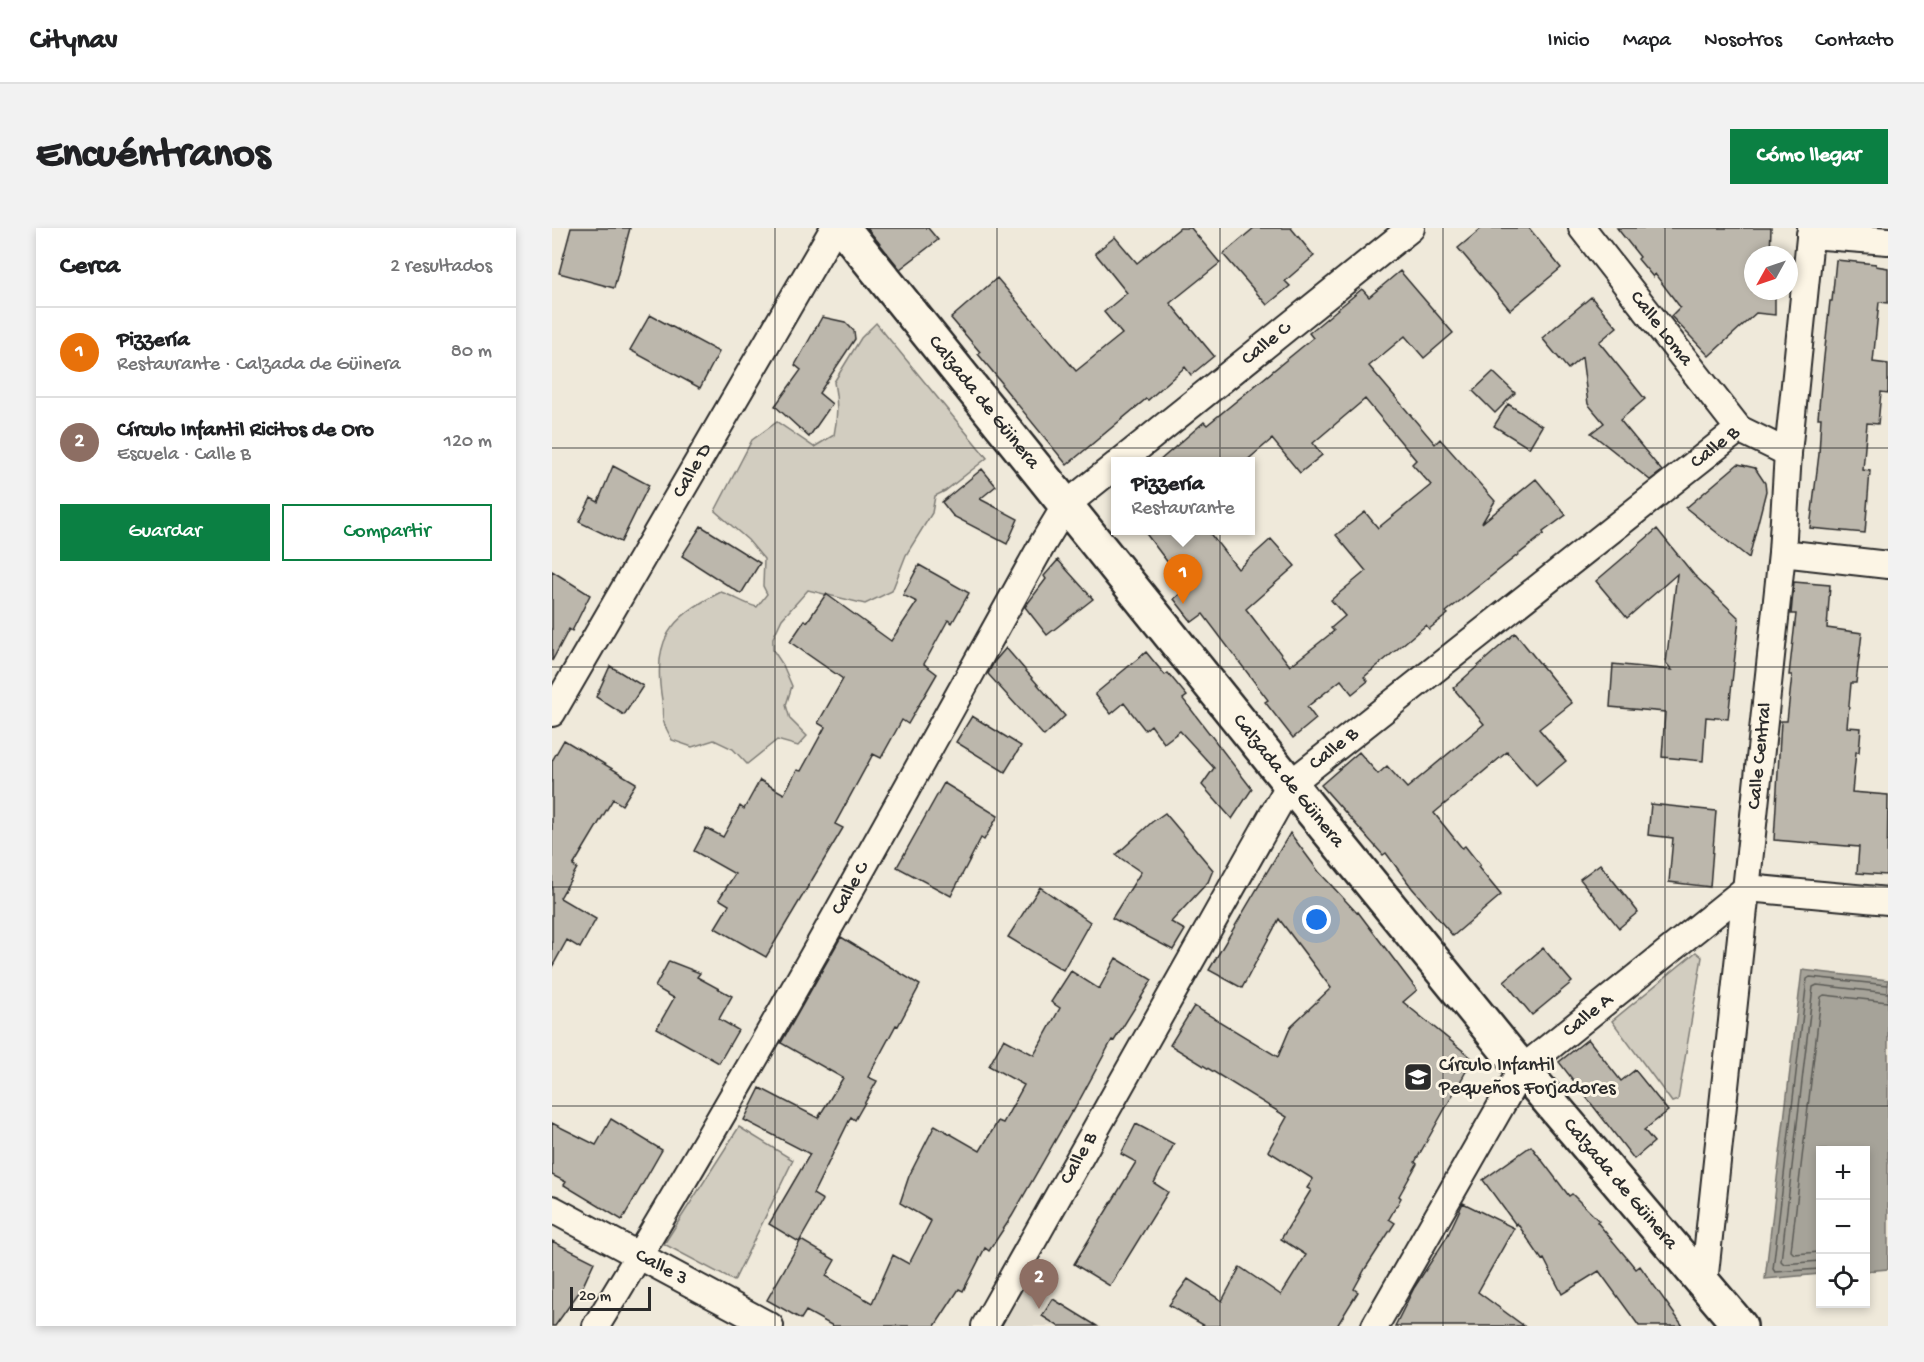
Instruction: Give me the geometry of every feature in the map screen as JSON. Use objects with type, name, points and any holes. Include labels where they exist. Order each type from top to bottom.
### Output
[{"type":"main road","name":"Calzada de Güinera","points":[[843,228],[1522,1069],[1740,1326]]},
{"type":"street","name":"Calle D","points":[[552,712],[834,228]]},
{"type":"street","name":"Calle C","points":[[1126,457],[1411,228]]},
{"type":"street","name":"Calle Loma","points":[[1582,228],[1739,429]]},
{"type":"street","points":[[1811,231],[1888,241]]},
{"type":"street","name":"Calle Central","points":[[1704,1283],[1782,553],[1788,453],[1811,231]]},
{"type":"street","name":"Calle B","points":[[985,1326],[1290,784],[1739,429],[1788,453]]},
{"type":"street","name":"Calle C","points":[[596,1326],[639,1256],[861,872],[1043,543],[1066,505],[1111,469]]},
{"type":"street","points":[[1782,553],[1888,564]]},
{"type":"street","points":[[1747,888],[1888,901]]},
{"type":"street","name":"Calle A","points":[[1375,1326],[1522,1069],[1747,888]]},
{"type":"street","name":"Calle 3","points":[[552,1209],[770,1326]]},
{"type":"shaded area","points":[[876,323],[987,458],[945,491],[935,496],[932,513],[906,555],[892,591],[865,604],[808,590],[782,619],[773,638],[773,650],[783,665],[792,686],[786,705],[790,719],[807,736],[798,746],[777,740],[747,764],[733,749],[714,740],[692,747],[672,740],[663,719],[659,679],[662,647],[668,634],[676,622],[688,612],[721,592],[757,607],[767,594],[763,586],[764,559],[748,540],[715,511],[752,440],[777,422],[814,447],[834,435],[837,409],[834,382],[861,338]]},
{"type":"shaded area","points":[[1696,952],[1702,957],[1678,1100],[1672,1102],[1612,1021]]},
{"type":"shaded area","points":[[739,1127],[793,1160],[734,1281],[664,1244]]},
{"type":"shaded area","points":[[1026,1283],[1085,1318],[1096,1326],[999,1326]]},
{"type":"water","points":[[1802,970],[1888,980],[1888,1269],[1870,1271],[1870,1146],[1816,1146],[1816,1274],[1765,1279]]},
{"type":"building","points":[[571,228],[630,228],[614,288],[559,273]]},
{"type":"building","points":[[867,228],[928,228],[938,240],[900,269]]},
{"type":"building","points":[[1180,228],[1191,228],[1220,263],[1170,303],[1214,356],[1191,375],[1185,367],[1067,465],[951,318],[997,278],[1076,371],[1122,334],[1104,312],[1127,293],[1095,253],[1115,237],[1137,263]]},
{"type":"building","points":[[1254,228],[1291,228],[1314,256],[1285,281],[1290,286],[1267,305],[1223,254]]},
{"type":"building","points":[[1482,228],[1529,228],[1561,268],[1510,310],[1458,248]]},
{"type":"building","points":[[1617,228],[1771,228],[1770,246],[1744,246],[1744,300],[1775,300],[1775,315],[1756,313],[1709,356],[1671,316],[1680,307],[1655,274],[1653,277],[1638,259],[1640,257]]},
{"type":"building","points":[[1836,260],[1876,264],[1876,266],[1888,268],[1888,303],[1879,302],[1873,362],[1888,364],[1888,393],[1881,392],[1878,424],[1867,423],[1863,470],[1870,471],[1865,533],[1810,528],[1819,454],[1821,418],[1818,418],[1821,385]]},
{"type":"building","points":[[1400,271],[1453,333],[1424,358],[1405,336],[1369,366],[1435,444],[1440,439],[1495,501],[1482,523],[1536,479],[1566,515],[1446,612],[1448,614],[1429,629],[1426,625],[1364,677],[1368,681],[1352,694],[1341,680],[1307,707],[1316,719],[1293,738],[1265,702],[1268,700],[1203,614],[1192,622],[1174,599],[1187,588],[1147,535],[1211,535],[1238,569],[1271,539],[1295,566],[1246,609],[1290,666],[1334,631],[1331,628],[1345,616],[1331,600],[1366,571],[1336,535],[1365,512],[1378,528],[1431,485],[1412,464],[1416,460],[1365,399],[1313,443],[1322,455],[1300,473],[1272,439],[1251,457],[1164,457],[1204,422],[1207,425],[1313,338],[1309,333],[1362,289],[1369,297]]},
{"type":"building","points":[[1591,297],[1617,327],[1599,342],[1645,399],[1620,420],[1662,471],[1650,480],[1591,433],[1604,423],[1588,404],[1582,357],[1568,369],[1542,338]]},
{"type":"building","points":[[650,315],[719,352],[700,388],[630,350]]},
{"type":"building","points":[[822,317],[845,322],[854,331],[855,339],[819,393],[832,404],[809,437],[775,406],[801,370],[795,365]]},
{"type":"building","points":[[1493,372],[1515,393],[1495,413],[1473,391]]},
{"type":"building","points":[[1508,404],[1542,426],[1529,448],[1494,426]]},
{"type":"building","points":[[1738,464],[1755,468],[1765,483],[1766,491],[1749,558],[1686,508]]},
{"type":"building","points":[[613,466],[649,485],[621,542],[579,522],[591,498],[598,502]]},
{"type":"building","points":[[982,469],[996,486],[980,499],[1018,519],[1007,544],[953,516],[942,502]]},
{"type":"building","points":[[701,526],[760,563],[741,594],[682,556]]},
{"type":"building","points":[[1657,529],[1694,575],[1739,618],[1728,719],[1706,717],[1703,761],[1662,757],[1665,712],[1610,707],[1613,664],[1672,670],[1666,663],[1677,574],[1627,618],[1596,581]]},
{"type":"building","points":[[1058,560],[1093,599],[1047,635],[1025,607],[1046,579],[1044,576]]},
{"type":"building","points":[[919,565],[969,593],[952,623],[948,620],[924,664],[937,674],[908,724],[902,720],[881,758],[873,754],[835,824],[843,828],[766,957],[715,928],[729,905],[719,899],[735,874],[694,851],[706,828],[723,837],[740,806],[744,809],[760,780],[784,794],[797,770],[801,771],[825,727],[818,723],[843,679],[790,642],[805,620],[807,622],[826,594],[891,641],[917,602],[903,595]]},
{"type":"building","points":[[552,571],[590,595],[572,631],[569,629],[552,661]]},
{"type":"building","points":[[1794,582],[1830,585],[1827,628],[1862,633],[1856,683],[1851,683],[1847,727],[1861,728],[1852,792],[1888,795],[1887,875],[1857,873],[1859,847],[1774,840],[1781,721],[1787,721],[1792,675],[1789,675],[1796,614],[1791,614]]},
{"type":"building","points":[[1515,633],[1572,703],[1539,729],[1566,761],[1536,786],[1507,752],[1434,813],[1462,848],[1465,846],[1480,865],[1478,867],[1501,895],[1453,936],[1386,853],[1383,855],[1321,785],[1359,752],[1378,774],[1387,766],[1407,788],[1484,724],[1453,688]]},
{"type":"building","points":[[1006,648],[1065,716],[1044,736],[988,674],[994,662]]},
{"type":"building","points":[[1146,652],[1187,696],[1183,699],[1252,789],[1232,819],[1202,785],[1214,768],[1180,731],[1164,743],[1151,725],[1145,730],[1124,703],[1111,714],[1095,694]]},
{"type":"building","points":[[610,666],[643,686],[624,715],[596,697]]},
{"type":"building","points":[[972,716],[1021,746],[1005,772],[956,742]]},
{"type":"building","points":[[564,740],[636,783],[622,805],[613,799],[573,866],[577,868],[560,898],[596,919],[580,948],[567,940],[552,967],[552,761]]},
{"type":"building","points":[[944,783],[998,816],[984,840],[981,838],[951,896],[897,867]]},
{"type":"building","points":[[1651,804],[1716,811],[1710,887],[1669,882],[1673,838],[1648,835]]},
{"type":"building","points":[[1165,813],[1213,870],[1208,882],[1171,922],[1185,930],[1173,950],[1112,918],[1141,872],[1116,855]]},
{"type":"building","points":[[1290,833],[1319,872],[1358,912],[1417,990],[1403,1002],[1473,1059],[1415,1162],[1417,1164],[1389,1219],[1395,1223],[1365,1269],[1354,1289],[1358,1292],[1337,1326],[1205,1326],[1169,1305],[1188,1279],[1222,1301],[1240,1267],[1281,1295],[1306,1255],[1281,1239],[1311,1190],[1307,1188],[1313,1179],[1268,1151],[1287,1117],[1170,1045],[1194,1006],[1278,1057],[1291,1026],[1331,988],[1279,919],[1242,988],[1209,970]]},
{"type":"building","points":[[1600,864],[1638,912],[1619,928],[1580,879]]},
{"type":"building","points":[[1040,887],[1090,922],[1063,970],[1008,937]]},
{"type":"building","points":[[841,937],[920,985],[868,1077],[877,1081],[855,1120],[851,1117],[813,1194],[823,1200],[799,1242],[769,1224],[810,1154],[744,1120],[760,1088],[818,1118],[843,1078],[781,1043]]},
{"type":"building","points":[[1543,948],[1572,982],[1532,1015],[1504,981]]},
{"type":"building","points":[[1116,958],[1152,980],[1114,1041],[1112,1040],[1012,1216],[989,1251],[985,1248],[963,1291],[959,1289],[935,1326],[833,1326],[806,1311],[801,1319],[767,1300],[801,1240],[835,1260],[826,1276],[872,1303],[893,1255],[909,1264],[931,1221],[900,1203],[909,1176],[935,1125],[980,1151],[998,1121],[1003,1123],[1024,1085],[989,1066],[1004,1039],[1034,1055],[1060,1008],[1051,1002],[1071,971],[1099,989]]},
{"type":"building","points":[[669,961],[700,973],[697,977],[732,996],[719,1019],[738,1030],[719,1063],[657,1028],[674,998],[655,987]]},
{"type":"building","points":[[1588,1039],[1621,1081],[1635,1070],[1668,1111],[1644,1130],[1654,1142],[1634,1159],[1559,1062]]},
{"type":"building","points":[[611,1119],[662,1150],[622,1220],[564,1185],[566,1182],[552,1175],[552,1123],[596,1145]]},
{"type":"building","points":[[1136,1124],[1174,1144],[1154,1183],[1168,1192],[1110,1286],[1074,1264],[1136,1162],[1121,1154]]},
{"type":"building","points":[[1531,1146],[1569,1196],[1572,1194],[1599,1221],[1597,1222],[1636,1269],[1640,1266],[1683,1326],[1639,1326],[1599,1271],[1562,1294],[1544,1259],[1542,1260],[1517,1223],[1516,1225],[1483,1180]]},
{"type":"building","points":[[1463,1203],[1514,1228],[1478,1292],[1524,1326],[1395,1326],[1414,1288],[1447,1237]]},
{"type":"building","points":[[552,1241],[594,1262],[582,1288],[555,1326],[552,1326]]},
{"type":"building","points":[[1053,1299],[1097,1326],[1058,1326],[1042,1316]]},
{"type":"place","name":"Pizzería","points":[[1183,604]]},
{"type":"place","name":"Círculo Infantil Pequeños Forjadores","points":[[1418,1077]]},
{"type":"place","name":"Círculo Infantil Ricitos de Oro","points":[[1039,1309]]}]
